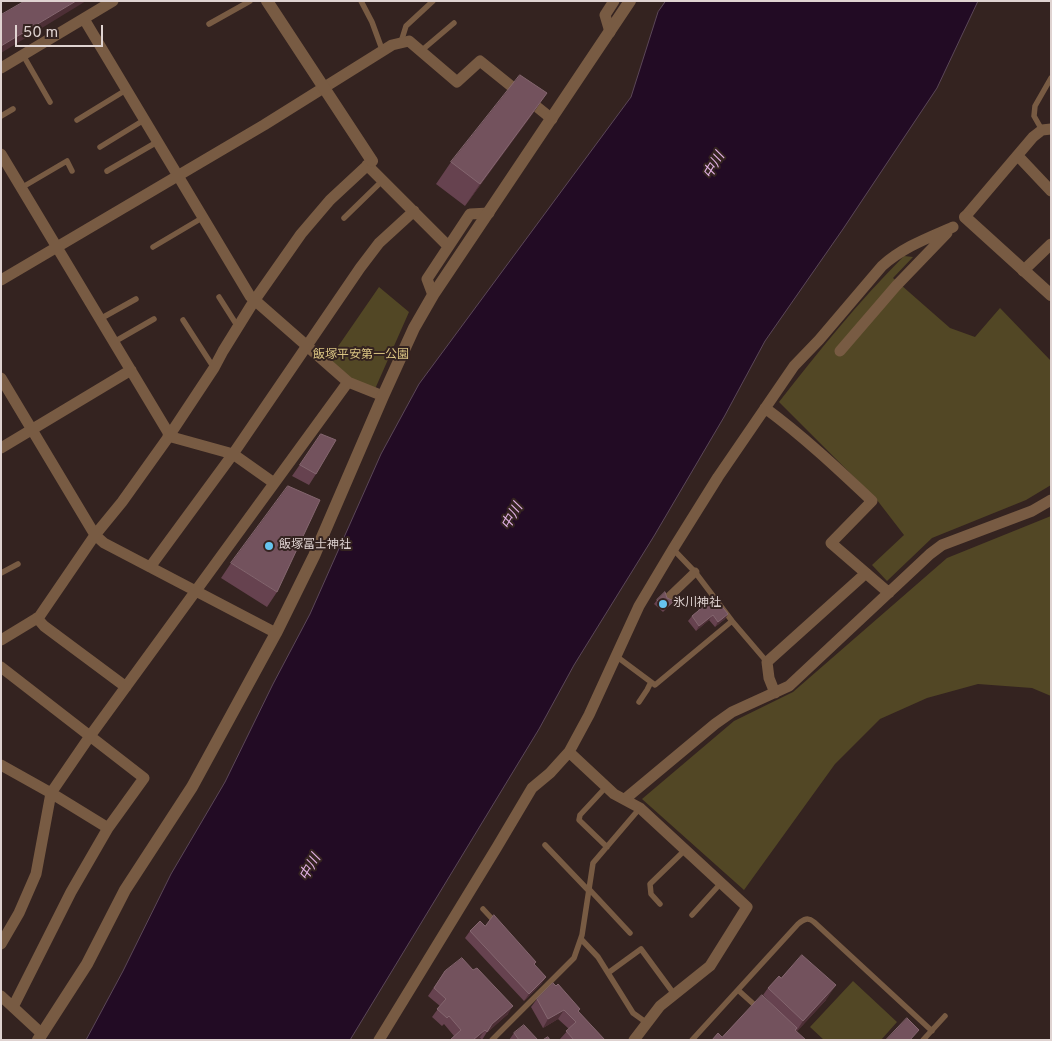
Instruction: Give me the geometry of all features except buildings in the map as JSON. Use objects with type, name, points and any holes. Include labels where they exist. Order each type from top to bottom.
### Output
[{"type":"street","points":[[1,68],[113,1]]},
{"type":"street","points":[[267,1],[370,163],[383,180],[448,246]]},
{"type":"street","points":[[610,32],[605,15],[614,1]]},
{"type":"street","points":[[1,996],[40,1036],[87,964],[125,890],[192,788],[276,633],[314,556],[382,396],[414,328],[433,294],[630,1]]},
{"type":"street","points":[[84,19],[250,296],[348,382],[382,396]]},
{"type":"street","points":[[1,280],[323,89],[392,45],[409,41],[457,82],[480,62],[552,119]]},
{"type":"street","points":[[1046,130],[1018,156],[965,217],[1051,295]]},
{"type":"street","points":[[1,154],[169,435],[233,454],[274,483]]},
{"type":"street","points":[[1018,156],[1051,191]]},
{"type":"street","points":[[1,640],[37,618],[94,535],[122,502],[169,435],[214,368],[254,301],[301,234],[330,200],[370,163]]},
{"type":"street","points":[[150,567],[233,454],[374,250],[414,211]]},
{"type":"street","points":[[433,294],[427,279],[470,214],[489,213]]},
{"type":"street","points":[[840,351],[934,244],[953,227]]},
{"type":"street","points":[[379,1040],[532,788],[550,773],[568,752],[588,715],[639,606],[718,477],[764,408],[794,366],[819,340],[882,266],[898,252],[953,227]]},
{"type":"street","points":[[1023,270],[1051,244]]},
{"type":"street","points":[[1,448],[131,370]]},
{"type":"street","points":[[1,378],[94,535],[104,544],[197,590],[276,633]]},
{"type":"street","points":[[1,944],[19,913],[36,874],[51,793],[90,736],[348,382]]},
{"type":"street","points":[[764,408],[784,422],[872,500],[831,542],[889,592]]},
{"type":"street","points":[[625,799],[732,712],[789,686],[930,554],[942,545],[1032,510],[1051,500]]},
{"type":"street","points":[[668,597],[695,572]]},
{"type":"street","points":[[775,693],[768,678],[767,662],[866,573]]},
{"type":"street","points":[[37,618],[44,626],[126,687]]},
{"type":"street","points":[[1,667],[144,778],[108,828],[71,892],[13,1007]]},
{"type":"street","points":[[568,752],[614,794],[640,808],[747,908],[710,966],[660,1006],[634,1040]]},
{"type":"street","points":[[1,766],[51,793],[108,828]]},
{"type":"lane","points":[[209,24],[250,1]]},
{"type":"lane","points":[[361,1],[372,22],[382,52]]},
{"type":"lane","points":[[401,43],[406,26],[433,1]]},
{"type":"lane","points":[[421,51],[454,23]]},
{"type":"lane","points":[[23,55],[50,102]]},
{"type":"lane","points":[[1046,130],[1034,116],[1035,106],[1051,78]]},
{"type":"lane","points":[[77,120],[126,90]]},
{"type":"lane","points":[[1,116],[13,109]]},
{"type":"lane","points":[[100,147],[144,120]]},
{"type":"lane","points":[[107,171],[157,142]]},
{"type":"lane","points":[[21,188],[66,161],[72,171]]},
{"type":"lane","points":[[344,218],[383,180]]},
{"type":"lane","points":[[953,227],[965,217]]},
{"type":"lane","points":[[153,247],[202,218]]},
{"type":"lane","points":[[219,297],[238,327]]},
{"type":"lane","points":[[100,319],[136,299]]},
{"type":"lane","points":[[114,342],[154,319]]},
{"type":"lane","points":[[183,320],[214,368]]},
{"type":"lane","points":[[673,549],[695,572],[732,621],[767,662]]},
{"type":"lane","points":[[1,573],[18,564]]},
{"type":"lane","points":[[616,656],[654,685],[732,621]]},
{"type":"lane","points":[[639,702],[651,682]]},
{"type":"lane","points":[[606,787],[580,815],[578,820],[607,847]]},
{"type":"lane","points":[[492,1040],[574,958],[581,939],[593,863],[640,808]]},
{"type":"lane","points":[[545,845],[630,932]]},
{"type":"lane","points":[[660,904],[651,894],[650,884],[685,850]]},
{"type":"lane","points":[[692,915],[721,884]]},
{"type":"lane","points":[[483,909],[503,931]]},
{"type":"lane","points":[[692,1040],[798,924],[810,919],[932,1031]]},
{"type":"lane","points":[[581,939],[598,957],[633,1013],[647,1023]]},
{"type":"lane","points":[[608,974],[641,949],[674,994]]},
{"type":"lane","points":[[543,974],[556,989]]},
{"type":"lane","points":[[738,990],[764,1015]]},
{"type":"lane","points":[[923,1040],[946,1016]]},
{"type":"green space","points":[[904,256],[913,257],[893,278],[950,328],[975,337],[1000,308],[1051,361],[1051,485],[1026,500],[932,538],[887,581],[872,565],[904,535],[877,500],[779,402],[839,327]]},
{"type":"green space","name":"飯塚平安第一公園","points":[[379,287],[409,312],[375,389],[350,380],[328,361]]},
{"type":"green space","points":[[1051,516],[1051,696],[1032,688],[978,684],[927,698],[880,719],[835,764],[744,890],[642,799],[734,721],[793,692],[947,558]]},
{"type":"green space","points":[[853,981],[897,1022],[881,1040],[824,1040],[810,1027]]},
{"type":"water","name":"中川","points":[[666,1],[978,1],[937,88],[843,229],[765,341],[724,417],[654,536],[574,665],[539,729],[350,1040],[86,1040],[171,874],[225,782],[310,614],[381,454],[419,384],[631,97],[658,12]]},
{"type":"place","name":"飯塚冨士神社","points":[[269,546]]},
{"type":"place","name":"氷川神社","points":[[663,604]]}]
